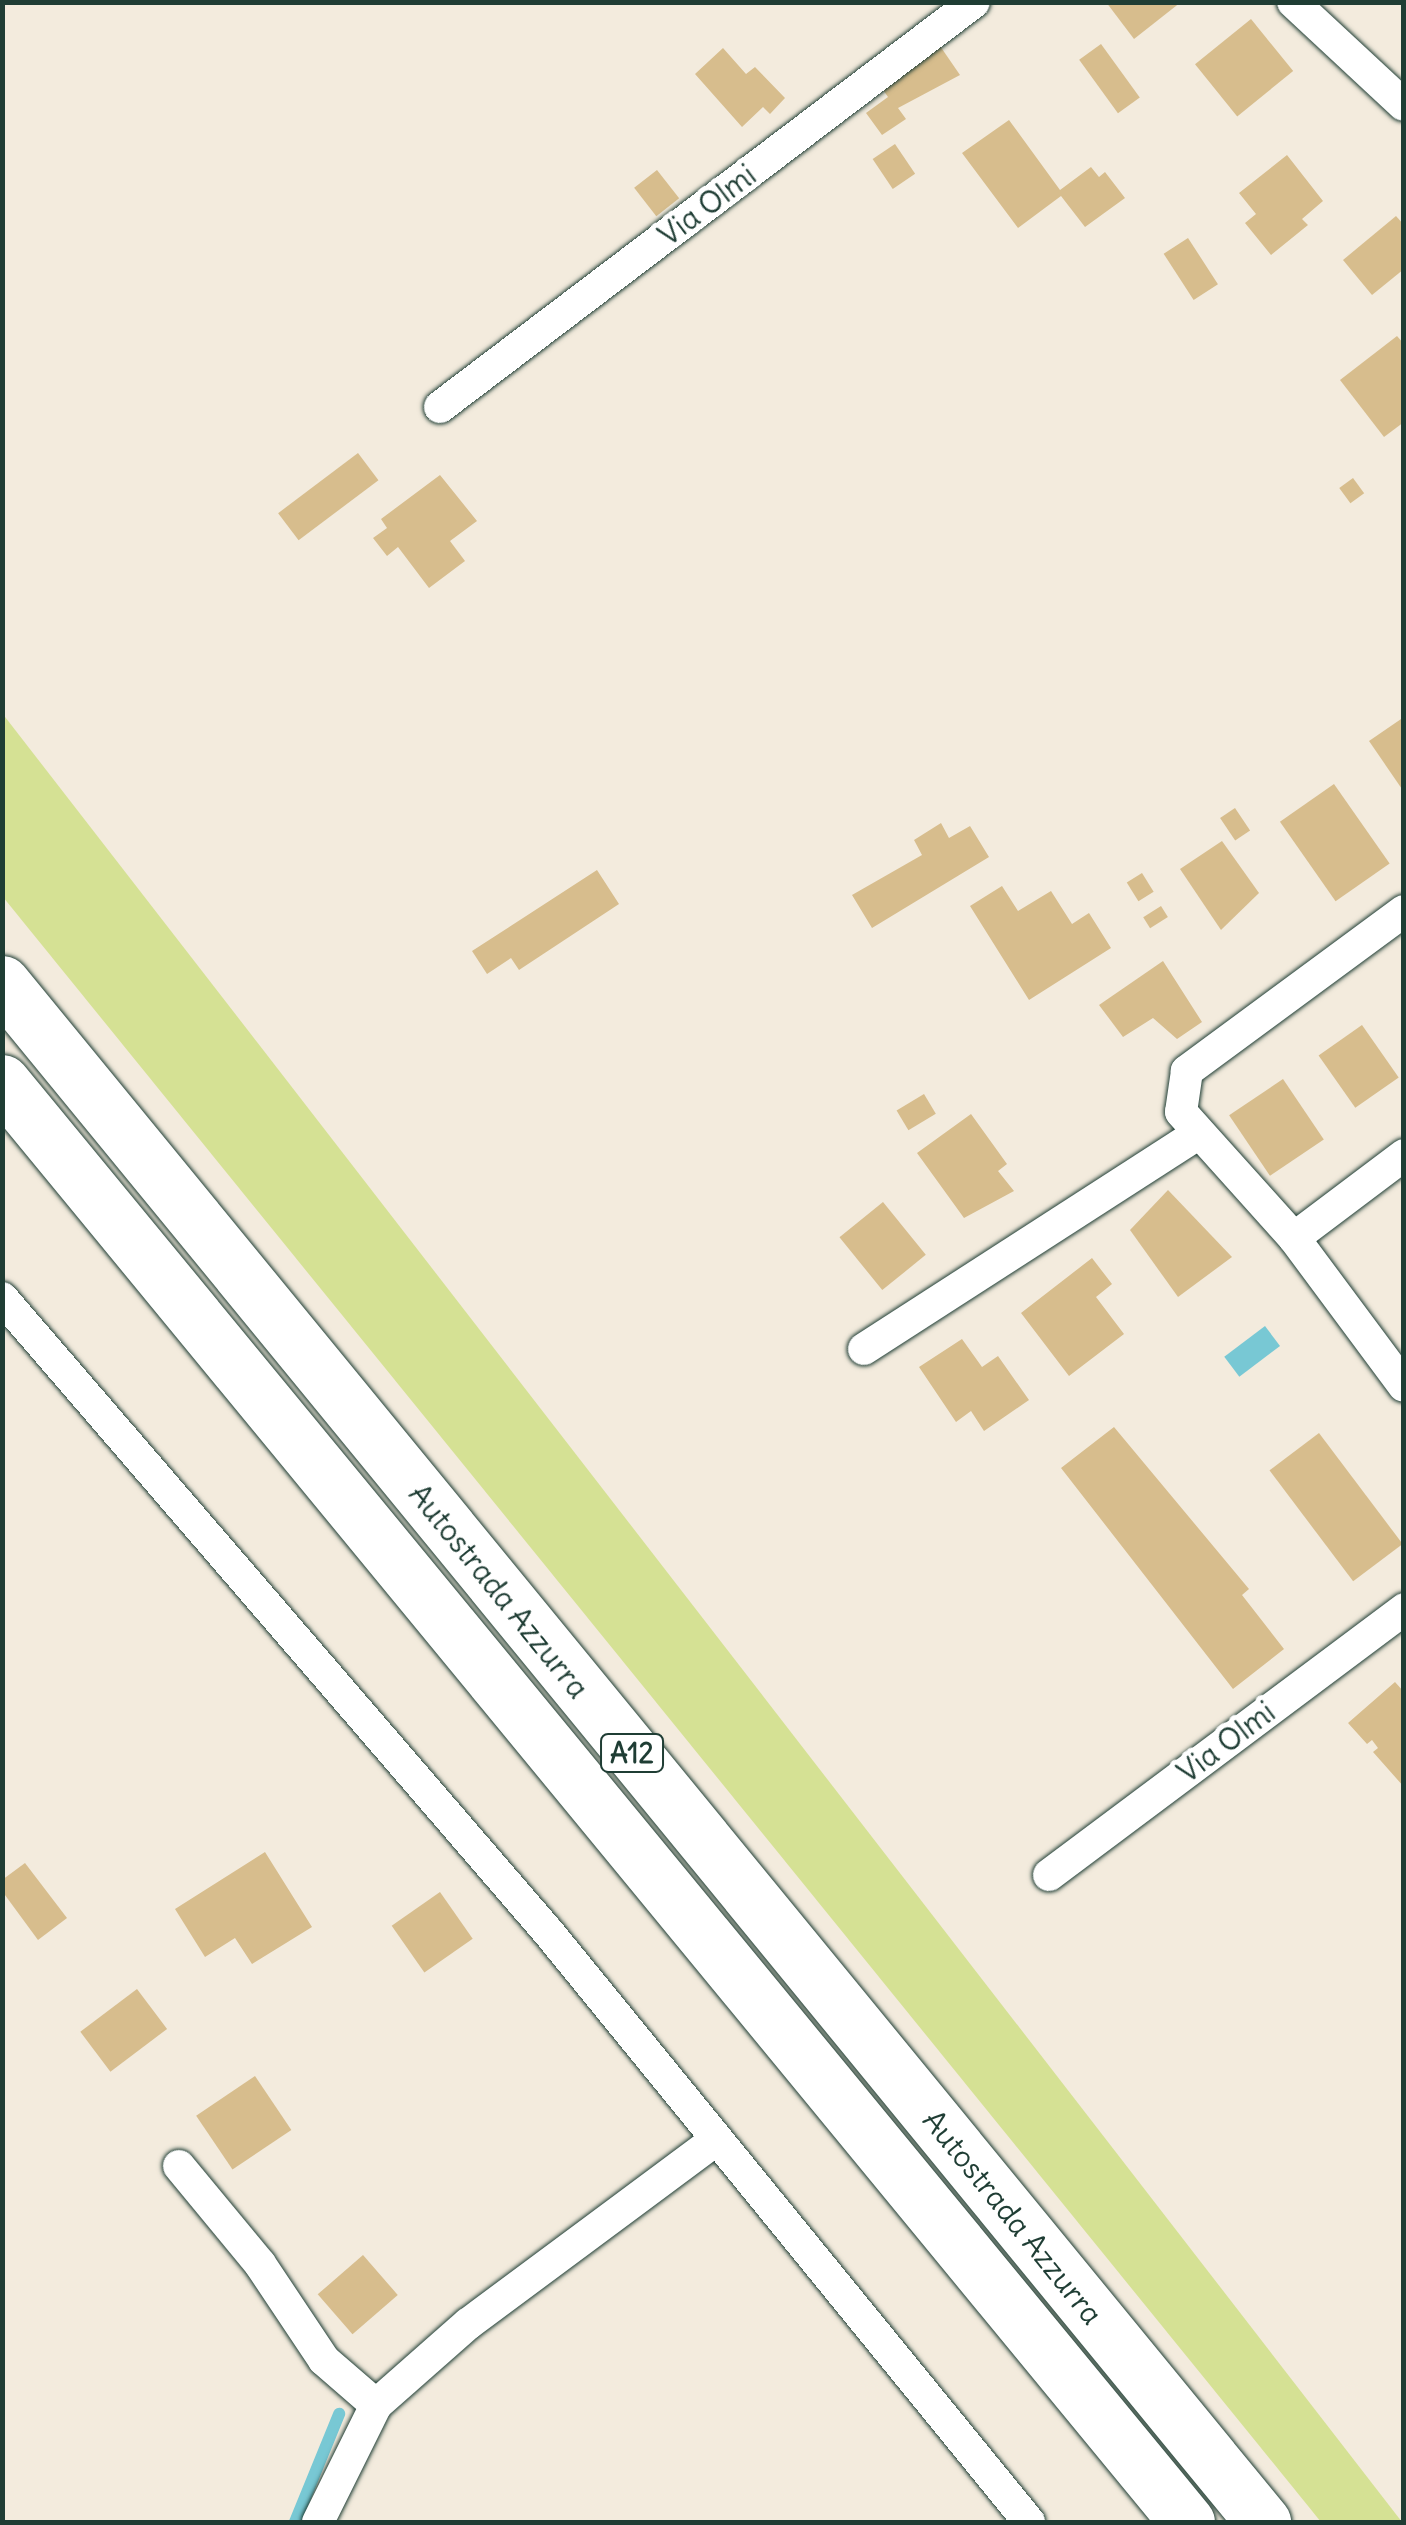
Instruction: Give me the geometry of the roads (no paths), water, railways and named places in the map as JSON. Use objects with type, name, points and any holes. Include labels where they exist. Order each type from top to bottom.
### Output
[{"type":"highway","name":"Autostrada Azzurra","points":[[2,983],[1263,2522]]},
{"type":"highway","name":"Autostrada Azzurra","points":[[2,1082],[1186,2522]]},
{"type":"street","name":"Via Olmi","points":[[440,407],[974,2]]},
{"type":"street","points":[[1293,2],[1404,106]]},
{"type":"street","points":[[1404,911],[1187,1071],[1181,1112],[1294,1238],[1404,1386]]},
{"type":"street","points":[[864,1349],[1198,1134]]},
{"type":"street","points":[[1294,1238],[1404,1155]]},
{"type":"street","points":[[2,1298],[548,1934],[1028,2522]]},
{"type":"street","name":"Via Olmi","points":[[1049,1875],[1404,1609]]},
{"type":"street","points":[[318,2522],[376,2406],[468,2324],[714,2140]]},
{"type":"street","points":[[180,2166],[260,2264],[324,2360],[376,2406]]},
{"type":"water","points":[[1265,1326],[1280,1346],[1239,1377],[1224,1357]]},
{"type":"waterway","points":[[295,2522],[339,2414]]}]
